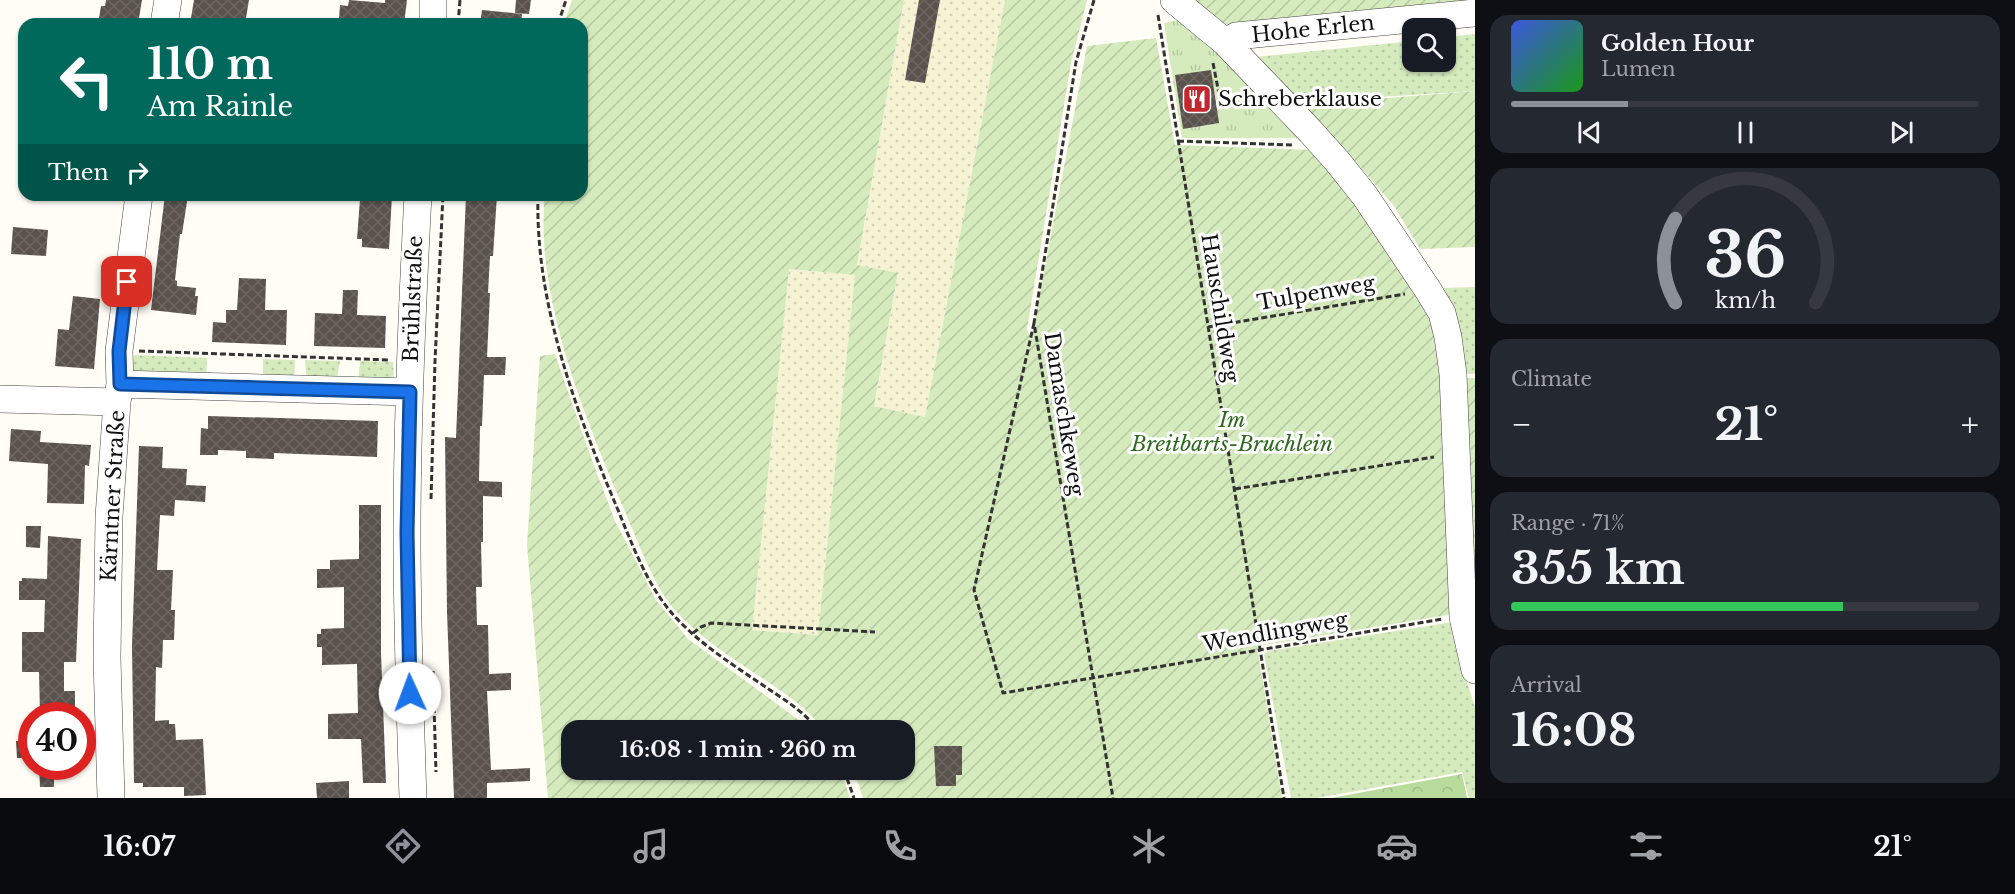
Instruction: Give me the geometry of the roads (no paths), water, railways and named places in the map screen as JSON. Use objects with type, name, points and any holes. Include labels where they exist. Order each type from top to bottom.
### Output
[{"type":"street","points":[[165,18],[168,0]]},
{"type":"street","points":[[432,18],[434,0]]},
{"type":"street","points":[[1166,6],[1225,42],[1337,161],[1365,196],[1442,313],[1449,338],[1453,375],[1463,617],[1475,670]]},
{"type":"street","name":"Hohe Erlen","points":[[1225,42],[1236,36],[1475,13]]},
{"type":"street","name":"Kärntner Straße","points":[[111,798],[107,658],[109,517],[119,351],[138,201]]},
{"type":"street","name":"Brühlstraße","points":[[413,798],[408,618],[410,361],[418,201]]},
{"type":"street","points":[[0,399],[118,393],[410,392]]},
{"type":"place","name":"Schreberklause","points":[[1197,99]]},
{"type":"park label","name":"Im Breitbarts-Bruchlein","points":[[1232,432]]}]
